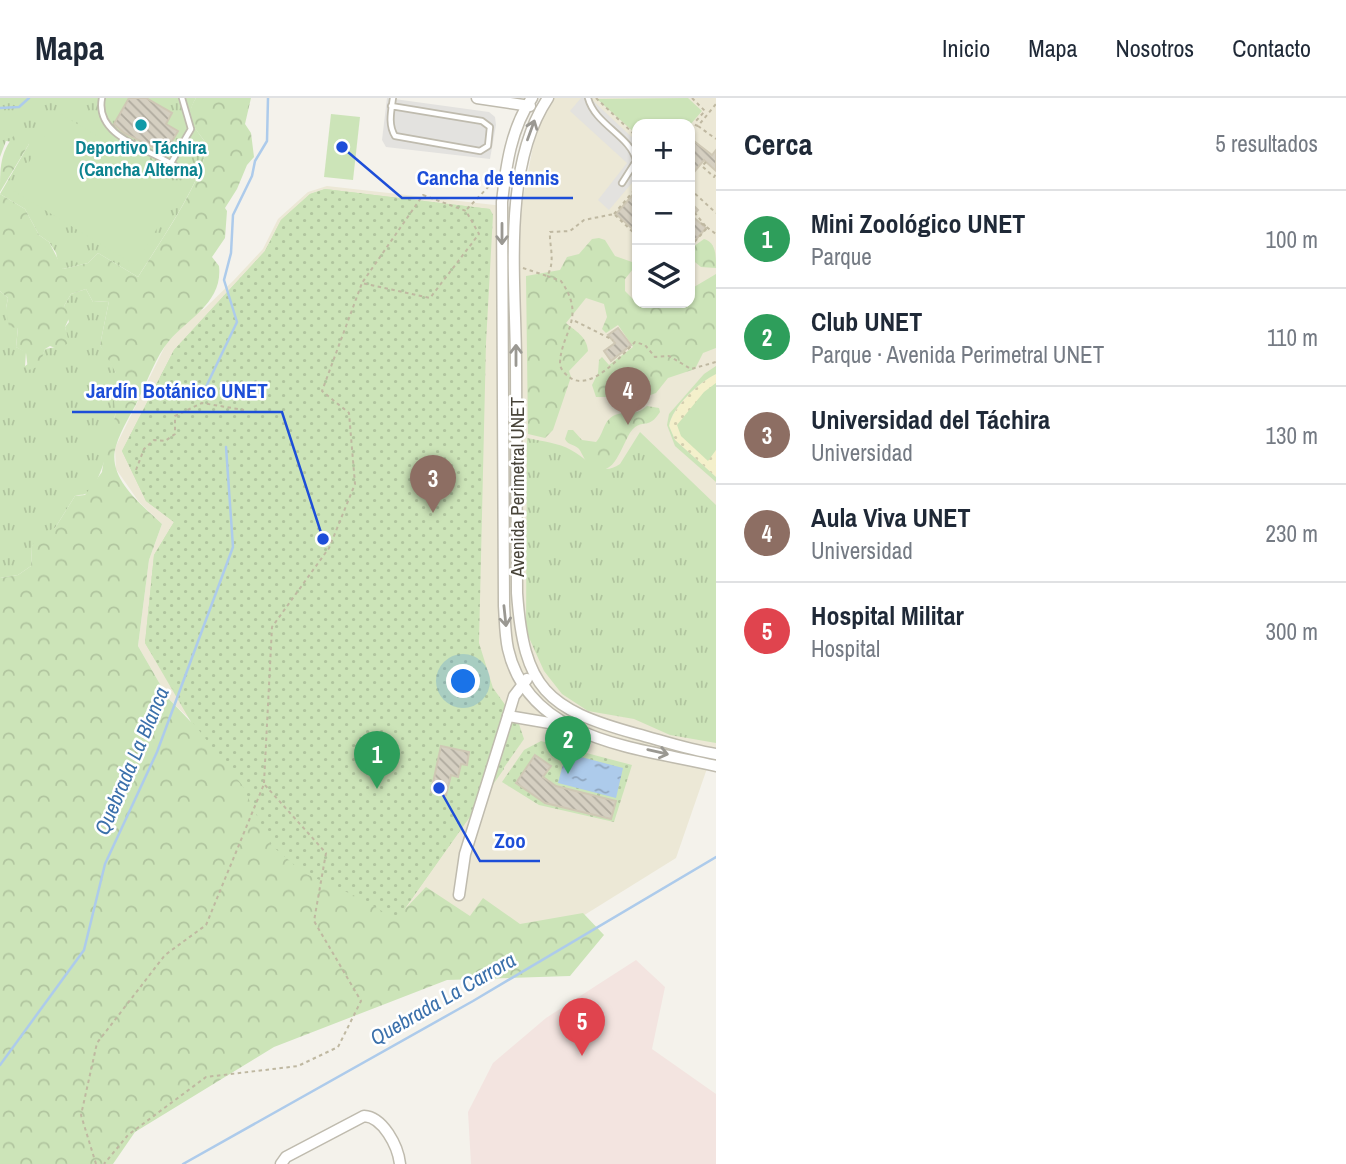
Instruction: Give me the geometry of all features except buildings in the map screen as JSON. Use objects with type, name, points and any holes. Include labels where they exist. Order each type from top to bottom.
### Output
[{"type":"street","points":[[477,98],[529,102],[541,109]]},
{"type":"street","name":"Avenida Perimetral UNET","points":[[548,98],[525,146],[519,176],[516,267],[517,593],[520,635],[533,674],[551,697],[581,718],[716,754]]},
{"type":"street","points":[[529,102],[514,136],[502,202],[504,606],[509,649],[523,683],[551,716],[566,726]]},
{"type":"street","points":[[459,895],[465,854],[514,695],[533,674]]},
{"type":"street","points":[[508,716],[566,726],[603,739],[716,766]]},
{"type":"street","points":[[281,1164],[286,1157],[364,1116],[377,1119],[382,1125],[399,1156],[400,1164]]},
{"type":"lane","points":[[102,98],[100,113],[107,127],[177,167]]},
{"type":"lane","points":[[171,163],[191,129],[182,98]]},
{"type":"lane","points":[[391,106],[482,121],[490,127],[488,146],[481,151],[395,136],[390,128],[391,106],[393,98]]},
{"type":"lane","points":[[587,98],[597,116],[634,152],[636,162],[622,183]]},
{"type":"path","points":[[596,98],[632,131]]},
{"type":"path","points":[[692,98],[705,111],[695,122]]},
{"type":"path","points":[[698,126],[716,104],[710,98]]},
{"type":"path","points":[[695,125],[716,139]]},
{"type":"path","points":[[706,162],[702,166],[715,177]]},
{"type":"path","points":[[466,211],[506,169]]},
{"type":"path","points":[[547,276],[554,245],[550,232],[570,231],[584,220],[614,214],[632,193]]},
{"type":"path","points":[[695,194],[716,213]]},
{"type":"path","points":[[96,1164],[81,1115],[97,1043],[165,955],[206,925],[264,784],[272,627],[329,548],[355,484],[349,413],[322,391],[362,283],[423,195],[466,211],[479,234],[430,298],[362,283]]},
{"type":"path","points":[[695,213],[716,234]]},
{"type":"path","points":[[614,214],[632,231]]},
{"type":"path","points":[[701,223],[707,226]]},
{"type":"path","points":[[692,245],[707,226]]},
{"type":"path","points":[[713,231],[716,228]]},
{"type":"path","points":[[516,267],[553,276],[564,286],[574,321],[560,363],[564,372],[576,381],[587,380],[602,372],[635,342],[645,345],[655,358],[669,356],[691,369],[716,362]]},
{"type":"path","points":[[574,321],[613,341]]},
{"type":"path","points":[[136,470],[144,449],[154,440],[165,441],[175,434],[175,416],[202,403],[244,410]]},
{"type":"path","points":[[104,1164],[128,1135],[206,1077],[298,1066],[338,1047],[361,1001],[314,921],[326,853],[264,784]]},
{"type":"shaded area","points":[[387,98],[489,112],[495,117],[496,125],[490,159],[386,147],[382,140]]},
{"type":"shaded area","points":[[553,98],[716,98],[716,754],[712,754],[676,858],[541,942],[397,920],[168,698],[138,646],[149,560],[162,524],[139,502],[116,469],[115,448],[166,344],[263,249],[278,219],[308,192],[327,186],[521,208],[536,131]]},
{"type":"shaded area","points":[[581,98],[590,98],[632,137],[632,183],[609,210],[598,200],[627,163],[570,111]]},
{"type":"shaded area","points":[[636,960],[665,987],[652,1049],[716,1094],[716,1164],[471,1164],[468,1112],[493,1063],[546,1018]]},
{"type":"green space","points":[[0,98],[196,98],[191,117],[206,143],[205,156],[180,211],[138,277],[98,253],[88,263],[63,269],[59,266],[56,253],[49,242],[39,235],[25,209],[0,194],[29,144],[6,141],[0,157]]},
{"type":"green space","points":[[196,98],[251,98],[245,124],[251,133],[254,157],[247,165],[225,208],[225,238],[212,257],[219,266],[216,290],[203,308],[164,347],[116,446],[114,458],[121,480],[162,524],[149,560],[138,646],[168,698],[191,722],[145,643],[154,555],[174,522],[146,501],[122,451],[174,350],[265,251],[281,220],[310,194],[325,189],[490,209],[397,397],[504,769],[403,911],[426,887],[470,916],[483,898],[520,924],[583,913],[604,935],[570,976],[447,980],[274,1047],[135,1132],[113,1164],[0,1164],[0,578],[18,575],[31,566],[32,546],[38,535],[55,528],[75,496],[85,495],[102,472],[105,452],[103,436],[115,418],[114,401],[118,392],[113,383],[116,373],[100,345],[109,301],[93,302],[86,289],[71,294],[64,306],[70,316],[65,327],[69,342],[60,350],[50,346],[45,349],[38,365],[28,370],[26,353],[16,347],[18,328],[9,327],[6,308],[8,298],[0,291],[0,194],[25,209],[39,235],[49,242],[63,269],[88,263],[98,253],[138,277],[191,191],[205,156],[206,143],[191,117]]},
{"type":"green space","points":[[688,98],[702,111],[695,119],[632,119],[632,130],[597,99]]},
{"type":"green space","points":[[59,113],[182,187],[135,265],[12,190]]},
{"type":"green space","points":[[331,114],[360,117],[353,180],[324,177]]},
{"type":"green space","points":[[14,135],[25,138],[29,144],[0,192],[2,161]]},
{"type":"green space","points":[[325,189],[490,209],[493,215],[486,343],[479,643],[493,688],[519,724],[524,739],[397,920],[360,898],[304,873],[271,845],[242,785],[194,724],[145,643],[154,555],[174,522],[146,501],[122,451],[174,350],[265,251],[281,220],[310,194]]},
{"type":"green space","points":[[592,239],[605,240],[615,256],[632,262],[632,270],[625,279],[625,291],[632,298],[632,308],[695,308],[695,286],[716,274],[716,348],[703,353],[695,369],[668,378],[656,393],[639,399],[627,413],[609,397],[596,397],[592,385],[602,357],[609,365],[633,347],[618,325],[606,333],[602,329],[607,317],[604,304],[586,298],[566,323],[583,338],[588,351],[569,371],[571,377],[553,430],[545,438],[528,434],[526,276],[560,270],[567,257],[579,254]]},
{"type":"green space","points":[[704,239],[711,243],[716,268],[701,267],[695,262],[695,245]]},
{"type":"green space","points":[[86,289],[93,302],[109,301],[100,345],[115,370],[118,383],[112,434],[102,469],[90,491],[75,496],[55,528],[32,546],[31,566],[18,575],[0,578],[0,291],[8,298],[6,308],[18,327],[16,347],[26,352],[25,366],[43,354],[45,349],[56,347],[67,337],[65,327],[69,322],[64,306],[71,294]]},
{"type":"green space","points":[[716,366],[716,374],[687,396],[675,411],[669,426],[675,440],[716,477],[716,482],[675,446],[667,425],[669,414],[704,374]]},
{"type":"green space","points":[[716,383],[716,450],[708,461],[681,436],[677,425],[704,392]]},
{"type":"green space","points":[[647,406],[659,408],[660,412],[649,423],[634,428],[611,466],[604,469],[597,469],[587,462],[578,448],[565,439],[568,430],[573,430],[582,440],[596,442],[611,417],[639,411]]},
{"type":"green space","points":[[640,432],[716,505],[716,743],[670,735],[634,719],[588,711],[562,694],[544,671],[526,631],[527,438],[566,448],[594,466],[606,469],[620,464]]},
{"type":"green space","points":[[541,741],[632,765],[614,822],[539,805],[502,782],[524,750]]},
{"type":"sand","points":[[716,374],[716,477],[675,440],[669,426],[675,411],[687,396]]},
{"type":"water","points":[[566,753],[623,768],[616,798],[558,783]]},
{"type":"waterway","points":[[0,108],[19,107],[29,98]]},
{"type":"waterway","name":"Quebrada La Blanca","points":[[204,391],[237,322],[224,280],[231,253],[233,215],[252,176],[255,161],[267,141],[268,98]]},
{"type":"waterway","name":"Quebrada La Blanca","points":[[0,1065],[84,950],[105,864],[157,752],[233,547],[226,447]]},
{"type":"waterway","name":"Quebrada La Carrora","points":[[183,1164],[473,1001],[716,857]]},
{"type":"place","name":"Deportivo Táchira (Cancha Alterna)","points":[[141,125]]},
{"type":"place","name":"Cancha de tennis","points":[[342,147]]},
{"type":"place","name":"Aula Viva UNET","points":[[628,425]]},
{"type":"place","name":"Universidad del Táchira","points":[[433,513]]},
{"type":"place","name":"Jardín Botánico UNET","points":[[323,539]]},
{"type":"place","name":"Club UNET","points":[[568,774]]},
{"type":"place","name":"Zoo","points":[[439,788]]},
{"type":"place","name":"Mini Zoológico UNET","points":[[377,789]]},
{"type":"place","name":"Hospital Militar","points":[[582,1056]]}]
